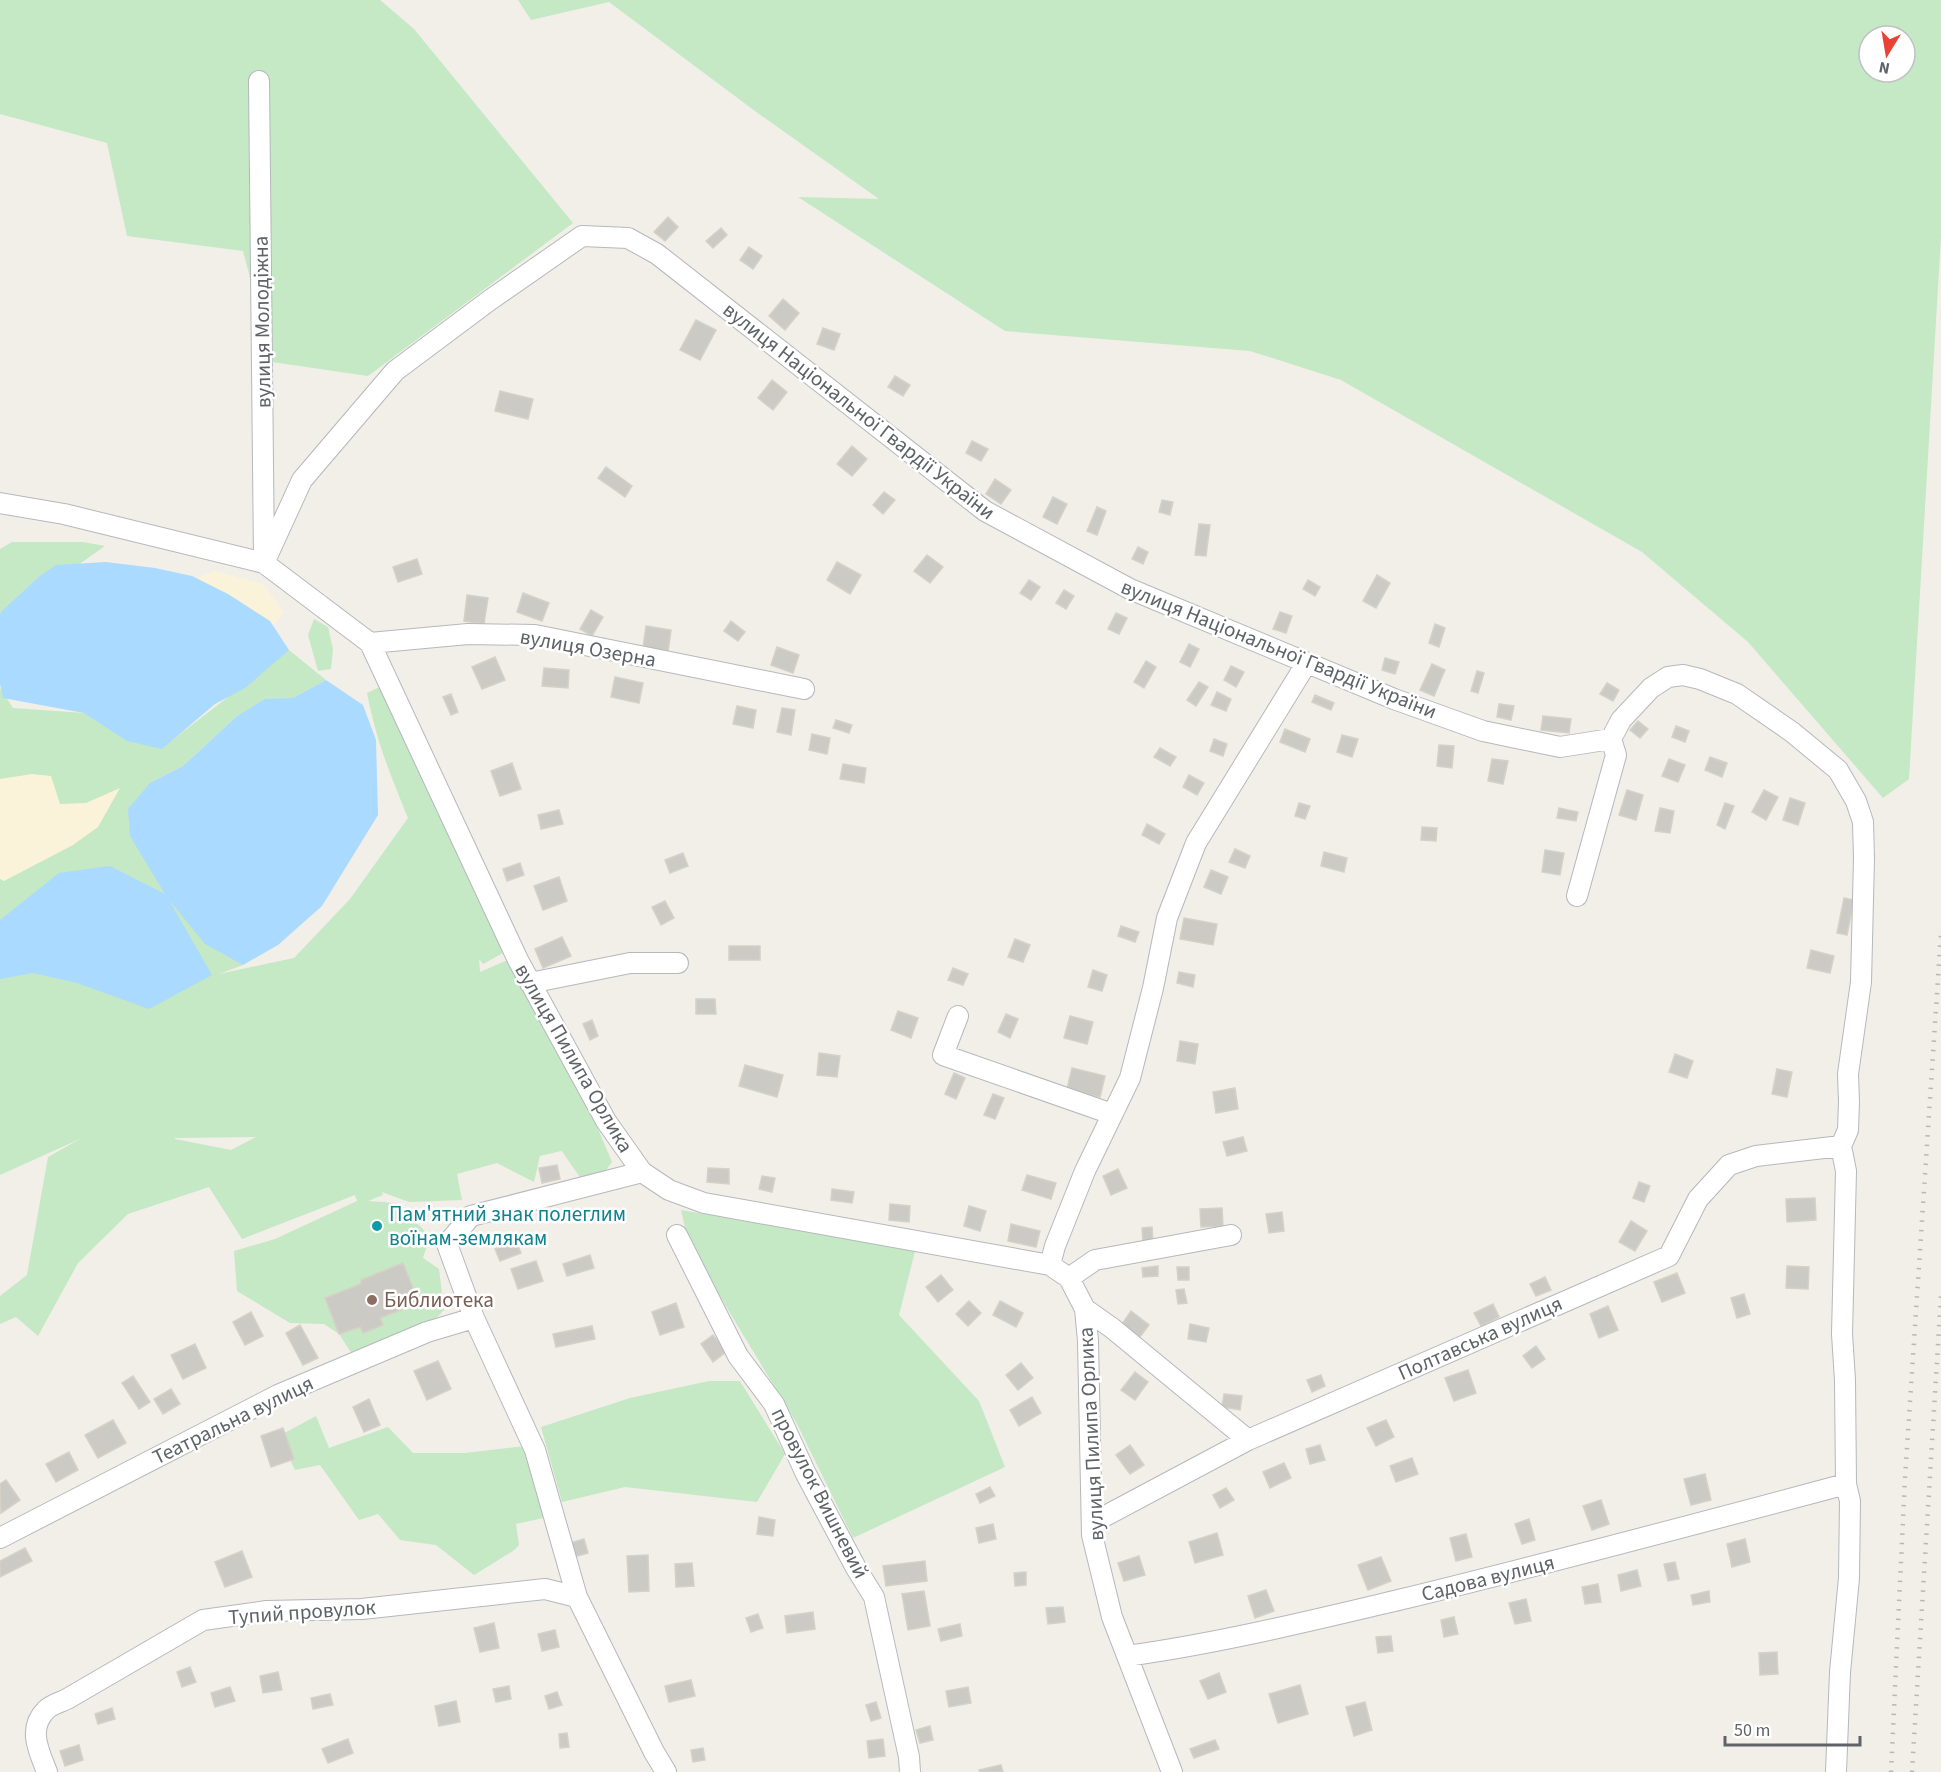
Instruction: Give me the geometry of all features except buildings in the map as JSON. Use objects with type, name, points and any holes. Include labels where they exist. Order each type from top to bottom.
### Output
[{"type":"street","name":"вулиця Молодіжна","points":[[259,81],[264,563]]},
{"type":"street","name":"вулиця Національної Гвардії України","points":[[264,563],[302,480],[395,370],[582,236],[628,238],[657,254],[985,512],[1130,589],[1306,664],[1483,731],[1560,747],[1611,739]]},
{"type":"street","name":"вулиця Пилипа Орлика","points":[[0,503],[64,514],[264,563],[370,643],[530,984],[606,1121],[642,1172],[669,1190],[704,1203],[1050,1265],[1069,1278],[1085,1309],[1089,1341],[1092,1535],[1112,1617],[1172,1772]]},
{"type":"street","name":"вулиця Озерна","points":[[370,643],[468,634],[535,635],[804,689]]},
{"type":"street","points":[[1050,1265],[1055,1246],[1085,1171],[1130,1078],[1153,988],[1167,918],[1196,843],[1306,664]]},
{"type":"street","points":[[1577,896],[1616,755],[1611,739],[1621,720],[1651,688],[1668,677],[1683,675],[1700,679],[1737,694],[1792,732],[1838,770],[1856,801],[1863,822],[1861,982],[1848,1074],[1850,1102],[1848,1130],[1840,1146],[1846,1171],[1842,1334],[1846,1484],[1850,1501],[1849,1578],[1840,1672],[1836,1772]]},
{"type":"street","points":[[530,984],[630,963],[678,963]]},
{"type":"street","points":[[958,1016],[943,1055],[1112,1114]]},
{"type":"street","name":"Полтавська вулиця","points":[[1092,1523],[1248,1440],[1669,1256],[1698,1199],[1729,1165],[1756,1156],[1840,1146]]},
{"type":"street","points":[[642,1172],[471,1216],[447,1244],[474,1318],[535,1450],[577,1597],[666,1772]]},
{"type":"street","name":"провулок Вишневий","points":[[677,1235],[738,1356],[774,1404],[806,1474],[874,1597],[909,1757],[910,1772]]},
{"type":"street","points":[[1069,1278],[1095,1260],[1231,1235]]},
{"type":"street","points":[[1085,1309],[1112,1328],[1248,1440]]},
{"type":"street","name":"Театральна вулиця","points":[[0,1538],[278,1395],[427,1332],[474,1318]]},
{"type":"street","name":"Садова вулиця","points":[[1127,1656],[1178,1649],[1311,1621],[1490,1578],[1846,1484]]},
{"type":"street","name":"Тупий провулок","points":[[47,1772],[36,1744],[34,1727],[46,1708],[67,1699],[203,1620],[267,1611],[362,1609],[545,1589],[577,1597]]},
{"type":"green space","points":[[0,0],[380,0],[414,29],[573,223],[368,376],[272,362],[243,251],[127,236],[107,143],[0,114]]},
{"type":"green space","points":[[518,0],[1941,0],[1941,236],[1909,779],[1883,798],[1748,642],[1642,552],[1341,380],[1250,351],[1005,331],[798,197],[879,199],[755,111],[609,2],[531,20]]},
{"type":"green space","points":[[12,542],[83,542],[105,546],[0,620],[0,549]]},
{"type":"green space","points":[[314,619],[328,627],[333,649],[331,669],[318,671],[308,635]]},
{"type":"green space","points":[[289,650],[326,680],[293,698],[237,716],[183,766],[150,783],[144,858],[243,965],[219,974],[294,958],[350,899],[408,818],[379,742],[367,693],[382,686],[497,929],[503,953],[483,964],[479,959],[480,972],[510,959],[581,1091],[579,1094],[590,1110],[612,1162],[601,1177],[582,1180],[561,1150],[540,1156],[534,1182],[497,1163],[457,1174],[462,1200],[409,1202],[382,1192],[383,1195],[368,1201],[396,1203],[430,1236],[423,1258],[439,1269],[444,1310],[431,1324],[354,1357],[339,1334],[324,1324],[290,1323],[237,1291],[234,1251],[275,1239],[357,1201],[355,1195],[242,1239],[209,1187],[128,1214],[78,1263],[38,1336],[16,1317],[0,1324],[0,1296],[27,1275],[48,1157],[82,1138],[0,1175],[0,688],[13,708],[84,713],[162,748]],"holes":[[[256,1137],[231,1150],[175,1139],[175,1138]]]},
{"type":"green space","points":[[681,1210],[915,1251],[899,1315],[979,1401],[1005,1467],[853,1538],[797,1424],[689,1245]]},
{"type":"green space","points":[[709,1381],[740,1381],[785,1454],[757,1502],[625,1487],[562,1502],[541,1427],[630,1398]]},
{"type":"green space","points":[[316,1416],[329,1448],[388,1427],[413,1453],[465,1453],[525,1446],[546,1508],[543,1518],[516,1524],[519,1545],[474,1575],[436,1545],[400,1540],[378,1514],[359,1520],[320,1465],[295,1470],[279,1436]]},
{"type":"sand","points":[[214,571],[263,584],[284,612],[273,625],[240,602],[188,582]]},
{"type":"sand","points":[[32,774],[51,776],[60,804],[86,803],[120,788],[98,827],[73,845],[4,881],[0,879],[0,779]]},
{"type":"water","points":[[106,562],[155,568],[192,576],[228,594],[270,621],[289,650],[245,688],[215,704],[162,749],[127,741],[84,713],[3,698],[0,684],[0,614],[3,610],[40,576],[56,565]]},
{"type":"water","points":[[326,680],[363,705],[376,740],[378,815],[322,906],[278,945],[243,965],[205,944],[169,900],[212,975],[149,1009],[77,983],[33,973],[0,979],[0,920],[59,873],[110,866],[165,894],[130,836],[128,809],[150,783],[183,766],[237,716],[265,699],[293,698]]},
{"type":"railway","points":[[1891,1772],[1905,1478],[1941,933]]},
{"type":"railway","points":[[1912,1772],[1941,1295]]},
{"type":"place","name":"Пам'ятний знак полеглим воїнам-землякам","points":[[377,1226]]},
{"type":"place","name":"Библиотека","points":[[372,1300]]}]
